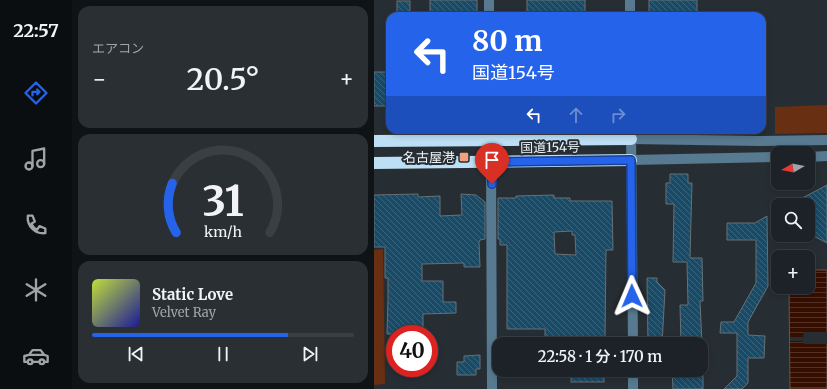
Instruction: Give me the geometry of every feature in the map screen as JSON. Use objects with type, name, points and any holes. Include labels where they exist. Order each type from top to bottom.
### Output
[{"type":"highway","name":"国道154号","points":[[374,141],[491,135],[631,134]]},
{"type":"highway","name":"国道154号","points":[[374,163],[631,160]]},
{"type":"street","points":[[489,0],[489,12]]},
{"type":"street","points":[[630,0],[630,12]]},
{"type":"street","points":[[633,337],[631,134],[759,141],[827,140]]},
{"type":"street","points":[[815,157],[827,156]]},
{"type":"street","points":[[631,160],[771,157]]},
{"type":"street","points":[[492,162],[492,389]]},
{"type":"street","points":[[633,377],[633,389]]},
{"type":"shaded area","points":[[827,105],[827,133],[775,134],[775,107]]},
{"type":"shaded area","points":[[383,249],[385,384],[374,385],[374,250]]},
{"type":"shaded area","points":[[815,270],[827,270],[827,389],[790,389],[789,294],[815,294]]},
{"type":"pier","points":[[804,332],[827,332],[827,344],[804,344],[803,341],[790,341],[790,337],[803,337]]},
{"type":"building","points":[[430,0],[477,0],[477,12],[430,12]]},
{"type":"building","points":[[527,0],[585,0],[585,12],[527,12]]},
{"type":"building","points":[[649,0],[697,0],[697,12],[649,12]]},
{"type":"building","points":[[397,1],[410,1],[410,12],[397,12]]},
{"type":"building","points":[[374,72],[386,72],[386,106],[374,106]]},
{"type":"building","points":[[670,174],[688,174],[688,183],[692,183],[690,258],[702,258],[703,301],[700,301],[702,337],[681,337],[680,305],[688,305],[687,262],[673,262],[674,204],[666,204],[666,183],[670,183]]},
{"type":"building","points":[[827,185],[827,243],[815,237],[815,198],[802,198]]},
{"type":"building","points":[[418,194],[418,197],[440,196],[440,216],[462,215],[461,194],[476,195],[485,202],[485,239],[480,240],[479,242],[480,267],[464,267],[464,263],[422,264],[422,281],[443,281],[443,302],[456,302],[456,313],[423,314],[423,325],[387,325],[388,278],[385,278],[385,247],[374,247],[374,195]]},
{"type":"building","points":[[554,195],[554,198],[570,198],[570,201],[612,201],[613,250],[606,250],[605,337],[545,337],[545,329],[507,329],[507,245],[500,245],[500,239],[498,239],[498,198],[516,198],[516,196]],"holes":[[[572,231],[572,235],[575,235],[576,255],[555,254],[554,232]]]},
{"type":"building","points":[[767,216],[768,286],[748,322],[748,335],[765,336],[764,358],[748,358],[748,383],[742,389],[724,389],[737,376],[737,333],[720,333],[721,322],[734,322],[756,283],[756,240],[727,240],[727,223],[755,223]]},
{"type":"building","points":[[647,278],[657,278],[657,282],[665,290],[662,337],[648,337]]},
{"type":"building","points":[[480,355],[480,369],[476,369],[476,375],[457,375],[457,362],[464,362],[464,356]]},
{"type":"building","points":[[571,377],[604,377],[604,382],[571,382]]},
{"type":"building","points":[[672,377],[703,377],[703,389],[673,389]]},
{"type":"place","name":"名古屋港","points":[[464,157]]},
{"type":"route","points":[[492,184],[492,162],[631,160],[632,296]]}]
